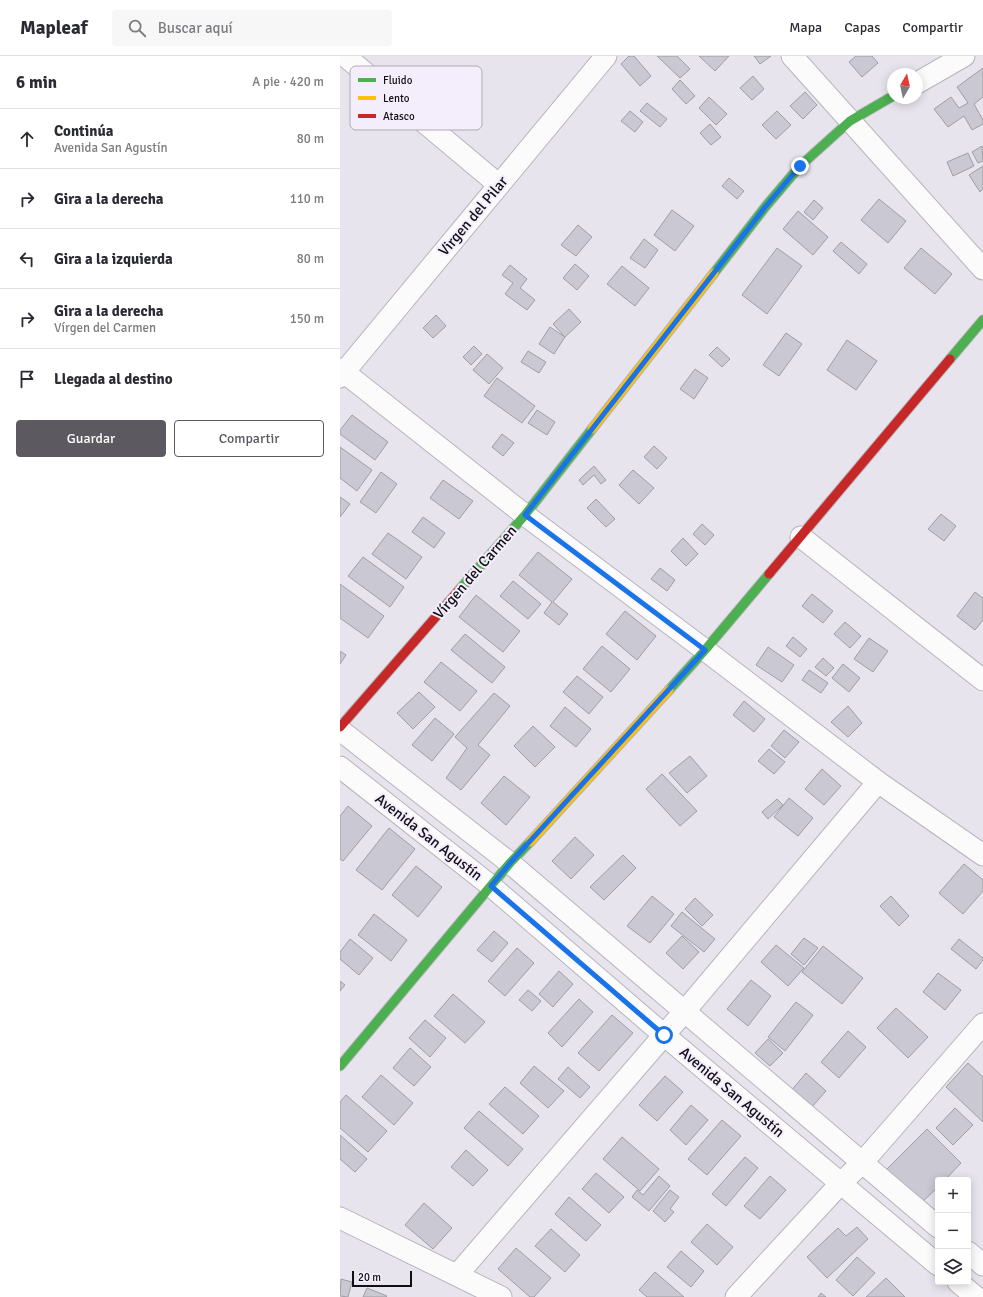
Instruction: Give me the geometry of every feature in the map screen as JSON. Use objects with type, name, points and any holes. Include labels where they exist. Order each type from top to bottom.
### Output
[{"type":"street","name":"Virgen del Pilar","points":[[341,373],[499,186],[606,56]]},
{"type":"street","points":[[792,56],[983,269]]},
{"type":"street","points":[[923,79],[964,56]]},
{"type":"street","points":[[351,58],[360,66]]},
{"type":"street","name":"Vírgen del Carmen","points":[[340,728],[525,515],[766,206],[800,166],[850,121],[887,99]]},
{"type":"street","points":[[434,130],[499,186]]},
{"type":"street","points":[[340,1066],[510,863],[705,650],[983,320]]},
{"type":"street","points":[[341,373],[525,515],[878,782],[983,856]]},
{"type":"street","points":[[801,537],[983,680]]},
{"type":"street","name":"Avenida San Agustín","points":[[340,728],[510,863],[935,1224]]},
{"type":"street","name":"Avenida San Agustín","points":[[340,767],[491,886],[664,1035],[935,1262]]},
{"type":"street","points":[[457,1275],[684,1012],[878,782]]},
{"type":"street","points":[[736,1297],[841,1183],[862,1163],[983,1024]]},
{"type":"street","points":[[340,1218],[501,1297]]},
{"type":"street","points":[[971,1255],[983,1265]]},
{"type":"street","points":[[962,1285],[976,1297]]},
{"type":"building","points":[[629,56],[634,56],[651,76],[640,86],[621,64]]},
{"type":"building","points":[[657,56],[677,56],[690,69],[680,78]]},
{"type":"building","points":[[699,56],[729,56],[715,71]]},
{"type":"building","points":[[754,56],[771,56],[760,64]]},
{"type":"building","points":[[856,56],[872,56],[878,63],[862,77],[849,62]]},
{"type":"building","points":[[983,68],[983,97],[974,104],[983,120],[983,124],[972,130],[964,116],[948,127],[934,109],[951,97],[959,108],[968,103],[957,87]]},
{"type":"building","points":[[753,76],[764,89],[752,100],[740,88]]},
{"type":"building","points":[[680,80],[695,96],[686,104],[672,89]]},
{"type":"building","points":[[805,92],[817,105],[803,119],[790,106]]},
{"type":"building","points":[[709,97],[727,114],[716,125],[699,108]]},
{"type":"building","points":[[647,103],[667,119],[660,127],[640,111]]},
{"type":"building","points":[[630,111],[643,122],[635,132],[621,121]]},
{"type":"building","points":[[777,111],[791,125],[776,139],[762,125]]},
{"type":"building","points":[[710,124],[721,137],[711,145],[700,133]]},
{"type":"building","points":[[982,146],[983,161],[978,163],[972,152]]},
{"type":"building","points":[[968,153],[974,166],[953,176],[947,162]]},
{"type":"building","points":[[983,166],[983,189],[980,192],[969,175]]},
{"type":"building","points":[[729,178],[744,191],[737,199],[722,186]]},
{"type":"building","points":[[879,199],[906,221],[888,243],[861,220]]},
{"type":"building","points":[[814,200],[823,208],[813,220],[804,212]]},
{"type":"building","points":[[672,210],[694,226],[675,251],[654,235]]},
{"type":"building","points":[[798,211],[828,237],[813,255],[783,229]]},
{"type":"building","points":[[578,225],[592,237],[576,256],[561,245]]},
{"type":"building","points":[[644,239],[658,250],[645,268],[630,258]]},
{"type":"building","points":[[841,242],[867,264],[859,274],[833,251]]},
{"type":"building","points":[[777,248],[802,266],[767,314],[742,295]]},
{"type":"building","points":[[921,248],[952,274],[935,294],[904,268]]},
{"type":"building","points":[[575,264],[589,276],[577,290],[563,278]]},
{"type":"building","points":[[510,265],[527,279],[520,288],[535,300],[527,310],[505,294],[513,283],[502,275]]},
{"type":"building","points":[[622,266],[649,288],[635,306],[607,284]]},
{"type":"building","points":[[569,309],[581,322],[565,337],[553,324]]},
{"type":"building","points":[[436,315],[446,326],[433,338],[423,328]]},
{"type":"building","points":[[550,327],[565,337],[554,354],[539,344]]},
{"type":"building","points":[[786,333],[802,344],[779,376],[763,365]]},
{"type":"building","points":[[847,340],[877,361],[856,390],[827,370]]},
{"type":"building","points":[[474,346],[482,354],[471,365],[463,357]]},
{"type":"building","points":[[717,347],[730,359],[722,367],[709,355]]},
{"type":"building","points":[[528,351],[546,362],[539,373],[521,362]]},
{"type":"building","points":[[487,354],[503,368],[489,384],[473,370]]},
{"type":"building","points":[[695,369],[708,378],[694,399],[680,389]]},
{"type":"building","points":[[497,378],[535,406],[522,423],[484,396]]},
{"type":"building","points":[[537,410],[555,422],[547,435],[528,423]]},
{"type":"building","points":[[352,415],[388,442],[375,460],[340,434],[340,430]]},
{"type":"building","points":[[502,434],[514,443],[503,456],[492,447]]},
{"type":"building","points":[[654,446],[667,458],[657,469],[644,457]]},
{"type":"building","points":[[340,447],[372,470],[357,491],[340,478]]},
{"type":"building","points":[[594,466],[606,480],[601,484],[594,475],[583,485],[579,480]]},
{"type":"building","points":[[633,470],[654,488],[639,504],[619,485]]},
{"type":"building","points":[[381,472],[397,484],[376,513],[360,502]]},
{"type":"building","points":[[443,480],[473,501],[459,519],[430,498]]},
{"type":"building","points":[[340,497],[350,504],[340,517]]},
{"type":"building","points":[[596,499],[615,519],[606,527],[587,508]]},
{"type":"building","points":[[941,514],[956,526],[944,541],[928,529]]},
{"type":"building","points":[[423,517],[445,533],[434,548],[412,532]]},
{"type":"building","points":[[702,524],[714,535],[705,545],[693,534]]},
{"type":"building","points":[[388,533],[422,557],[406,579],[372,554]]},
{"type":"building","points":[[683,538],[698,554],[686,566],[671,551]]},
{"type":"building","points":[[538,552],[572,579],[553,602],[568,614],[559,625],[544,613],[552,602],[519,575]]},
{"type":"building","points":[[363,557],[404,587],[390,607],[348,576]]},
{"type":"building","points":[[660,568],[675,580],[667,591],[651,579]]},
{"type":"building","points":[[513,581],[541,604],[528,619],[500,596]]},
{"type":"building","points":[[340,584],[384,616],[368,638],[340,618]]},
{"type":"building","points":[[975,592],[983,598],[983,620],[975,630],[957,616]]},
{"type":"building","points":[[812,594],[833,611],[823,623],[802,606]]},
{"type":"building","points":[[476,595],[520,631],[503,652],[459,617]]},
{"type":"building","points":[[625,611],[656,636],[637,660],[606,634]]},
{"type":"building","points":[[845,622],[861,636],[850,648],[834,634]]},
{"type":"building","points":[[465,634],[505,667],[492,683],[451,650]]},
{"type":"building","points":[[793,637],[807,649],[800,657],[786,646]]},
{"type":"building","points":[[869,638],[888,651],[873,672],[854,659]]},
{"type":"building","points":[[602,646],[630,669],[611,692],[583,669]]},
{"type":"building","points":[[768,647],[794,665],[782,682],[756,665]]},
{"type":"building","points":[[340,651],[346,655],[340,664]]},
{"type":"building","points":[[823,658],[834,668],[826,676],[815,667]]},
{"type":"building","points":[[441,662],[477,691],[460,711],[424,682]]},
{"type":"building","points":[[843,664],[860,678],[849,692],[832,678]]},
{"type":"building","points":[[809,670],[828,683],[821,693],[802,680]]},
{"type":"building","points":[[577,676],[603,697],[589,714],[563,692]]},
{"type":"building","points":[[419,692],[435,707],[413,729],[397,713]]},
{"type":"building","points":[[494,693],[510,706],[478,745],[490,755],[461,790],[446,778],[467,748],[455,737]]},
{"type":"building","points":[[744,701],[765,719],[754,732],[733,715]]},
{"type":"building","points":[[848,706],[862,723],[848,737],[831,722]]},
{"type":"building","points":[[565,707],[591,729],[576,747],[550,726]]},
{"type":"building","points":[[435,718],[454,734],[432,761],[412,745]]},
{"type":"building","points":[[533,726],[555,747],[535,767],[514,746]]},
{"type":"building","points":[[784,730],[799,742],[785,758],[771,746]]},
{"type":"building","points":[[769,749],[785,762],[774,774],[758,761]]},
{"type":"building","points":[[690,756],[707,776],[687,793],[669,773]]},
{"type":"building","points":[[822,769],[841,786],[824,805],[805,789]]},
{"type":"building","points":[[662,774],[697,811],[680,826],[646,789]]},
{"type":"building","points":[[504,776],[530,797],[506,825],[481,803]]},
{"type":"building","points":[[789,798],[813,818],[798,836],[774,817]]},
{"type":"building","points":[[777,799],[783,805],[768,819],[762,812]]},
{"type":"building","points":[[348,806],[372,826],[343,861],[340,859],[340,816]]},
{"type":"building","points":[[389,828],[415,849],[382,890],[356,870]]},
{"type":"building","points":[[575,837],[594,855],[571,879],[552,861]]},
{"type":"building","points":[[623,855],[636,868],[604,900],[590,887]]},
{"type":"building","points":[[964,864],[983,880],[983,891],[963,914],[939,893]]},
{"type":"building","points":[[416,866],[442,887],[418,917],[392,895]]},
{"type":"building","points":[[652,896],[674,914],[650,943],[627,926]]},
{"type":"building","points":[[891,896],[909,916],[899,926],[880,906]]},
{"type":"building","points":[[695,898],[713,915],[702,926],[685,909]]},
{"type":"building","points":[[682,912],[715,939],[704,952],[671,926]]},
{"type":"building","points":[[374,914],[407,940],[391,961],[358,935]]},
{"type":"building","points":[[494,931],[508,943],[492,962],[477,950]]},
{"type":"building","points":[[682,936],[699,952],[683,969],[666,953]]},
{"type":"building","points":[[804,938],[818,948],[804,965],[791,954]]},
{"type":"building","points":[[350,939],[373,958],[359,975],[340,959],[340,952]]},
{"type":"building","points":[[959,939],[983,958],[976,969],[951,949]]},
{"type":"building","points":[[776,945],[804,968],[788,986],[761,962]]},
{"type":"building","points":[[823,946],[863,978],[842,1004],[802,972]]},
{"type":"building","points":[[517,948],[534,963],[505,996],[488,981]]},
{"type":"building","points":[[559,971],[573,984],[553,1007],[539,994]]},
{"type":"building","points":[[938,973],[961,990],[945,1010],[923,992]]},
{"type":"building","points":[[751,980],[771,996],[748,1026],[727,1009]]},
{"type":"building","points":[[340,981],[345,985],[340,991]]},
{"type":"building","points":[[528,990],[541,1001],[532,1011],[519,1000]]},
{"type":"building","points":[[453,994],[485,1022],[465,1043],[434,1016]]},
{"type":"building","points":[[579,999],[593,1012],[562,1047],[548,1033]]},
{"type":"building","points":[[796,1002],[813,1015],[785,1051],[768,1037]]},
{"type":"building","points":[[896,1008],[928,1037],[908,1058],[877,1028]]},
{"type":"building","points":[[612,1015],[633,1033],[599,1071],[578,1053]]},
{"type":"building","points":[[425,1020],[446,1038],[430,1057],[409,1038]]},
{"type":"building","points":[[848,1031],[866,1047],[839,1078],[821,1062]]},
{"type":"building","points":[[768,1039],[783,1053],[770,1066],[755,1053]]},
{"type":"building","points":[[410,1048],[431,1067],[414,1086],[393,1068]]},
{"type":"building","points":[[968,1063],[983,1077],[983,1122],[946,1087]]},
{"type":"building","points":[[534,1066],[564,1091],[548,1108],[520,1083]]},
{"type":"building","points":[[568,1067],[590,1087],[580,1098],[558,1079]]},
{"type":"building","points":[[806,1073],[826,1091],[811,1108],[791,1091]]},
{"type":"building","points":[[381,1075],[413,1103],[394,1125],[362,1097]]},
{"type":"building","points":[[665,1076],[683,1092],[657,1121],[639,1105]]},
{"type":"building","points":[[505,1087],[539,1116],[523,1134],[489,1104]]},
{"type":"building","points":[[346,1095],[387,1131],[368,1152],[340,1128],[340,1102]]},
{"type":"building","points":[[691,1105],[708,1120],[686,1145],[670,1130]]},
{"type":"building","points":[[955,1108],[973,1125],[953,1145],[936,1128]]},
{"type":"building","points":[[479,1111],[523,1149],[508,1166],[464,1128]]},
{"type":"building","points":[[722,1120],[741,1136],[707,1175],[688,1159]]},
{"type":"building","points":[[927,1129],[961,1163],[948,1177],[935,1177],[935,1190],[919,1205],[885,1171]]},
{"type":"building","points":[[340,1135],[367,1159],[355,1172],[340,1159]]},
{"type":"building","points":[[622,1137],[659,1169],[640,1191],[603,1159]]},
{"type":"building","points":[[466,1150],[488,1170],[473,1186],[451,1167]]},
{"type":"building","points":[[745,1157],[758,1168],[726,1206],[712,1194]]},
{"type":"building","points":[[596,1173],[624,1197],[609,1213],[582,1189]]},
{"type":"building","points":[[659,1176],[670,1186],[649,1211],[632,1197],[637,1190],[643,1195]]},
{"type":"building","points":[[770,1176],[786,1190],[760,1219],[744,1206]]},
{"type":"building","points":[[670,1190],[679,1197],[670,1209],[674,1212],[665,1222],[653,1211]]},
{"type":"building","points":[[569,1197],[601,1225],[586,1241],[555,1214]]},
{"type":"building","points":[[424,1203],[452,1228],[433,1249],[405,1225]]},
{"type":"building","points":[[707,1224],[733,1247],[717,1265],[691,1242]]},
{"type":"building","points":[[857,1227],[868,1239],[827,1278],[807,1257],[838,1228],[846,1236]]},
{"type":"building","points":[[551,1229],[580,1255],[565,1272],[535,1246]]},
{"type":"building","points":[[516,1248],[551,1278],[534,1297],[530,1297],[498,1269]]},
{"type":"building","points":[[681,1251],[704,1271],[691,1287],[667,1267]]},
{"type":"building","points":[[857,1257],[875,1273],[853,1296],[836,1280]]},
{"type":"building","points":[[655,1272],[684,1297],[647,1297],[639,1290]]},
{"type":"building","points":[[886,1278],[905,1297],[866,1297]]},
{"type":"building","points":[[341,1279],[352,1282],[348,1297],[340,1296]]},
{"type":"building","points":[[367,1288],[387,1296],[363,1297]]},
{"type":"building","points":[[821,1293],[826,1297],[818,1297]]},
{"type":"traffic: fast","points":[[714,273],[766,206],[800,166],[850,121],[887,99]]},
{"type":"traffic: fast","points":[[950,359],[983,320]]},
{"type":"traffic: fast","points":[[460,589],[525,515],[592,429]]},
{"type":"traffic: fast","points":[[669,690],[769,574]]},
{"type":"traffic: fast","points":[[340,1066],[510,863],[530,842]]},
{"type":"traffic: slow","points":[[592,429],[714,273]]},
{"type":"traffic: slow","points":[[530,842],[669,690]]},
{"type":"traffic: jam","points":[[769,574],[950,359]]},
{"type":"traffic: jam","points":[[340,727],[460,589]]},
{"type":"route","points":[[664,1035],[491,886],[510,863],[705,650],[525,515],[766,206],[800,166]]}]
